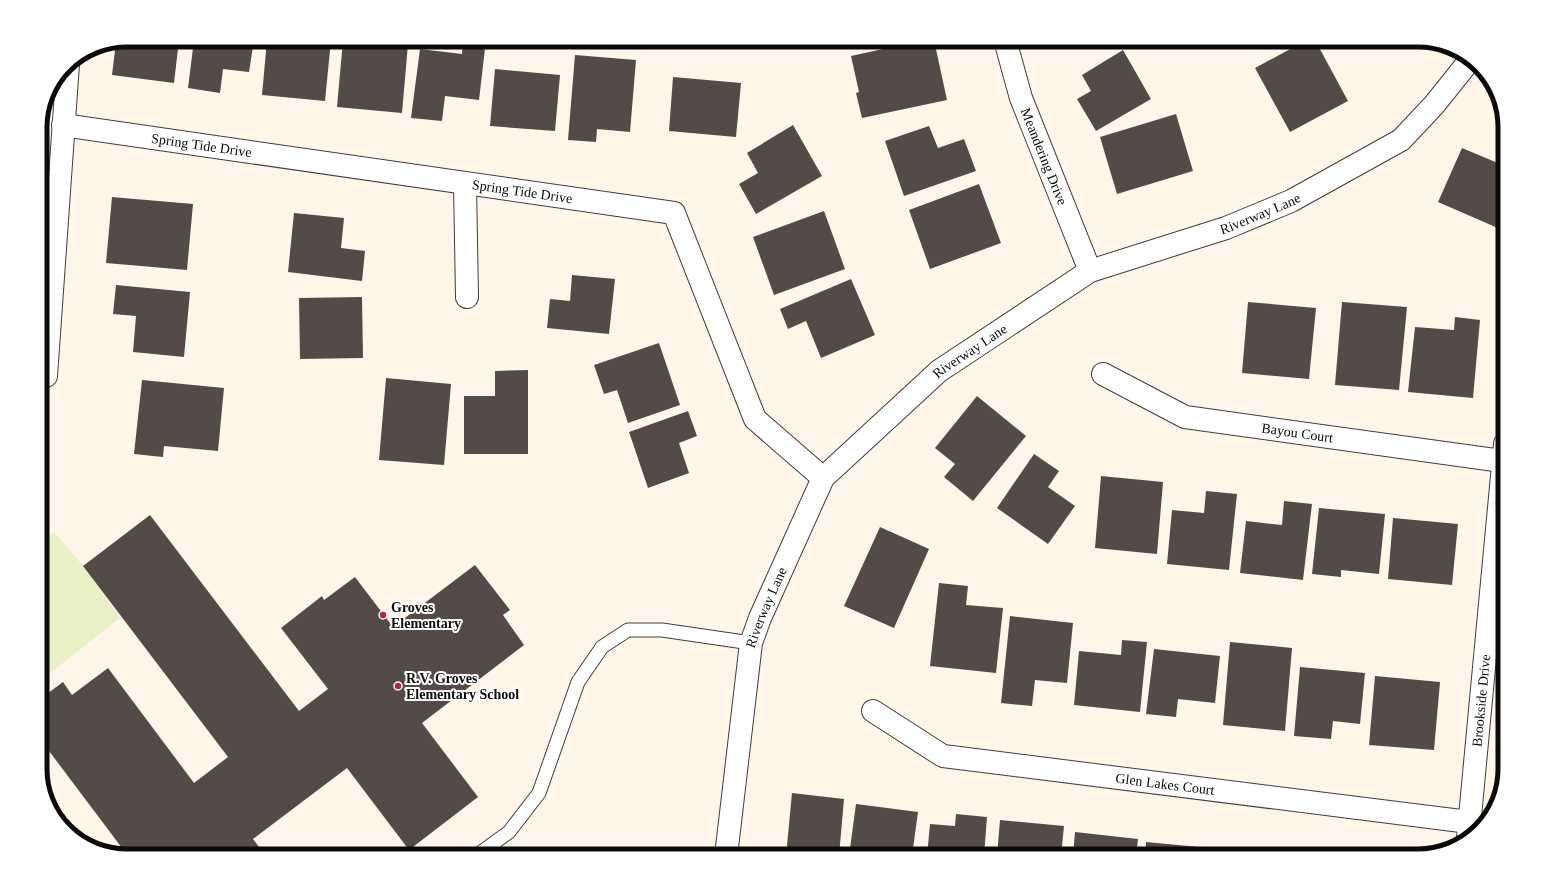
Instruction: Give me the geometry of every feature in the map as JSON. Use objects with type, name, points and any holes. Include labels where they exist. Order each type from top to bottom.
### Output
[{"type":"street","name":"Meandering Drive","points":[[1007,47],[1021,98],[1090,271]]},
{"type":"street","name":"Riverway Lane","points":[[727,849],[751,643],[760,618],[823,478],[939,372],[1090,271],[1226,228],[1291,201],[1401,140],[1434,105],[1467,64]]},
{"type":"street","points":[[47,361],[67,74]]},
{"type":"street","name":"Spring Tide Drive","points":[[63,126],[674,214],[755,419],[823,478]]},
{"type":"street","points":[[465,184],[467,297]]},
{"type":"street","name":"Bayou Court","points":[[1103,374],[1185,416],[1498,452]]},
{"type":"street","name":"Brookside Drive","points":[[1468,830],[1498,516]]},
{"type":"street","name":"Glen Lakes Court","points":[[873,711],[943,756],[1468,830]]},
{"type":"lane","points":[[486,849],[509,832],[539,794],[578,682],[602,647],[628,630],[662,630],[751,643]]},
{"type":"green space","points":[[54,532],[83,566],[120,618],[47,675],[47,538]]},
{"type":"building","points":[[178,47],[174,83],[112,75],[115,48]]},
{"type":"building","points":[[193,47],[253,47],[249,72],[223,69],[220,93],[188,88]]},
{"type":"building","points":[[266,47],[330,47],[325,101],[262,95]]},
{"type":"building","points":[[342,47],[408,47],[402,113],[337,107]]},
{"type":"building","points":[[462,47],[485,47],[479,100],[445,96],[442,121],[411,118],[420,49],[462,54]]},
{"type":"building","points":[[892,47],[936,47],[947,100],[862,118],[856,93],[859,92],[851,56]]},
{"type":"building","points":[[1294,47],[1319,47],[1348,101],[1290,132],[1255,68]]},
{"type":"building","points":[[1123,50],[1151,99],[1096,131],[1077,99],[1091,91],[1082,75]]},
{"type":"building","points":[[575,55],[636,60],[630,132],[597,129],[596,142],[568,140]]},
{"type":"building","points":[[495,69],[560,75],[555,131],[490,126]]},
{"type":"building","points":[[673,77],[741,83],[736,137],[669,131]]},
{"type":"building","points":[[1176,114],[1193,171],[1117,194],[1100,137]]},
{"type":"building","points":[[793,125],[822,176],[756,214],[739,184],[758,173],[747,153]]},
{"type":"building","points":[[929,126],[938,148],[964,139],[976,171],[904,196],[885,141]]},
{"type":"building","points":[[1462,148],[1498,163],[1498,228],[1438,202]]},
{"type":"building","points":[[979,184],[1001,243],[930,269],[909,210]]},
{"type":"building","points":[[112,197],[193,204],[187,270],[106,263]]},
{"type":"building","points":[[824,211],[845,269],[774,295],[753,237]]},
{"type":"building","points":[[294,213],[344,218],[341,248],[365,251],[362,281],[288,272]]},
{"type":"building","points":[[572,275],[615,279],[609,334],[547,328],[550,299],[570,301]]},
{"type":"building","points":[[851,279],[875,335],[821,358],[806,321],[788,329],[780,309]]},
{"type":"building","points":[[116,285],[190,292],[184,357],[133,352],[136,316],[113,314]]},
{"type":"building","points":[[362,297],[363,358],[300,359],[299,298]]},
{"type":"building","points":[[1248,302],[1316,308],[1309,379],[1242,373]]},
{"type":"building","points":[[1342,302],[1407,307],[1399,390],[1335,385]]},
{"type":"building","points":[[1455,317],[1480,320],[1473,398],[1408,392],[1415,327],[1454,330]]},
{"type":"building","points":[[659,343],[680,405],[628,423],[617,390],[604,394],[594,365]]},
{"type":"building","points":[[528,370],[528,454],[464,454],[464,396],[495,396],[495,371]]},
{"type":"building","points":[[386,378],[451,384],[444,465],[379,460]]},
{"type":"building","points":[[142,380],[224,388],[218,451],[164,446],[163,457],[134,454]]},
{"type":"building","points":[[977,396],[1026,436],[973,501],[944,477],[955,464],[935,448]]},
{"type":"building","points":[[688,411],[697,436],[679,443],[689,473],[648,488],[629,432]]},
{"type":"building","points":[[1034,454],[1059,471],[1048,487],[1075,506],[1048,544],[997,508]]},
{"type":"building","points":[[1101,476],[1163,482],[1157,554],[1095,548]]},
{"type":"building","points":[[1206,491],[1237,494],[1229,570],[1167,564],[1172,510],[1204,513]]},
{"type":"building","points":[[1284,501],[1312,504],[1303,580],[1240,573],[1246,521],[1282,525]]},
{"type":"building","points":[[1319,508],[1385,514],[1379,574],[1341,570],[1341,577],[1312,574]]},
{"type":"building","name":"R.V. Groves Elementary School","points":[[150,515],[299,711],[328,689],[281,628],[322,596],[324,600],[355,577],[393,627],[475,565],[510,610],[503,615],[524,645],[422,723],[478,797],[410,849],[408,849],[347,768],[253,839],[260,849],[121,848],[47,748],[47,694],[63,682],[72,695],[108,668],[194,783],[228,757],[83,566]]},
{"type":"building","points":[[1393,518],[1458,524],[1452,585],[1388,579]]},
{"type":"building","points":[[880,527],[929,549],[894,628],[844,606]]},
{"type":"building","points":[[939,583],[968,586],[966,605],[1003,608],[996,673],[930,666]]},
{"type":"building","points":[[1010,616],[1073,623],[1067,683],[1035,680],[1032,706],[1001,703]]},
{"type":"building","points":[[1122,640],[1147,642],[1140,712],[1074,705],[1079,651],[1121,655]]},
{"type":"building","points":[[1230,642],[1292,648],[1285,731],[1223,725]]},
{"type":"building","points":[[1154,649],[1220,656],[1215,703],[1178,699],[1176,717],[1146,714]]},
{"type":"building","points":[[1300,667],[1365,673],[1360,724],[1333,721],[1331,739],[1294,736]]},
{"type":"building","points":[[1375,676],[1440,682],[1434,750],[1369,745]]},
{"type":"building","points":[[792,793],[844,799],[840,849],[787,849]]},
{"type":"building","points":[[856,804],[918,812],[913,849],[850,849]]},
{"type":"building","points":[[956,814],[987,817],[985,849],[928,849],[930,824],[955,826]]},
{"type":"building","points":[[1000,820],[1064,826],[1062,849],[998,849]]},
{"type":"building","points":[[1075,832],[1138,839],[1137,849],[1074,849]]},
{"type":"building","points":[[1146,842],[1210,848],[1210,849],[1146,849]]},
{"type":"place","name":"Groves Elementary","points":[[383,615]]},
{"type":"place","name":"R.V. Groves Elementary School","points":[[398,686]]}]
